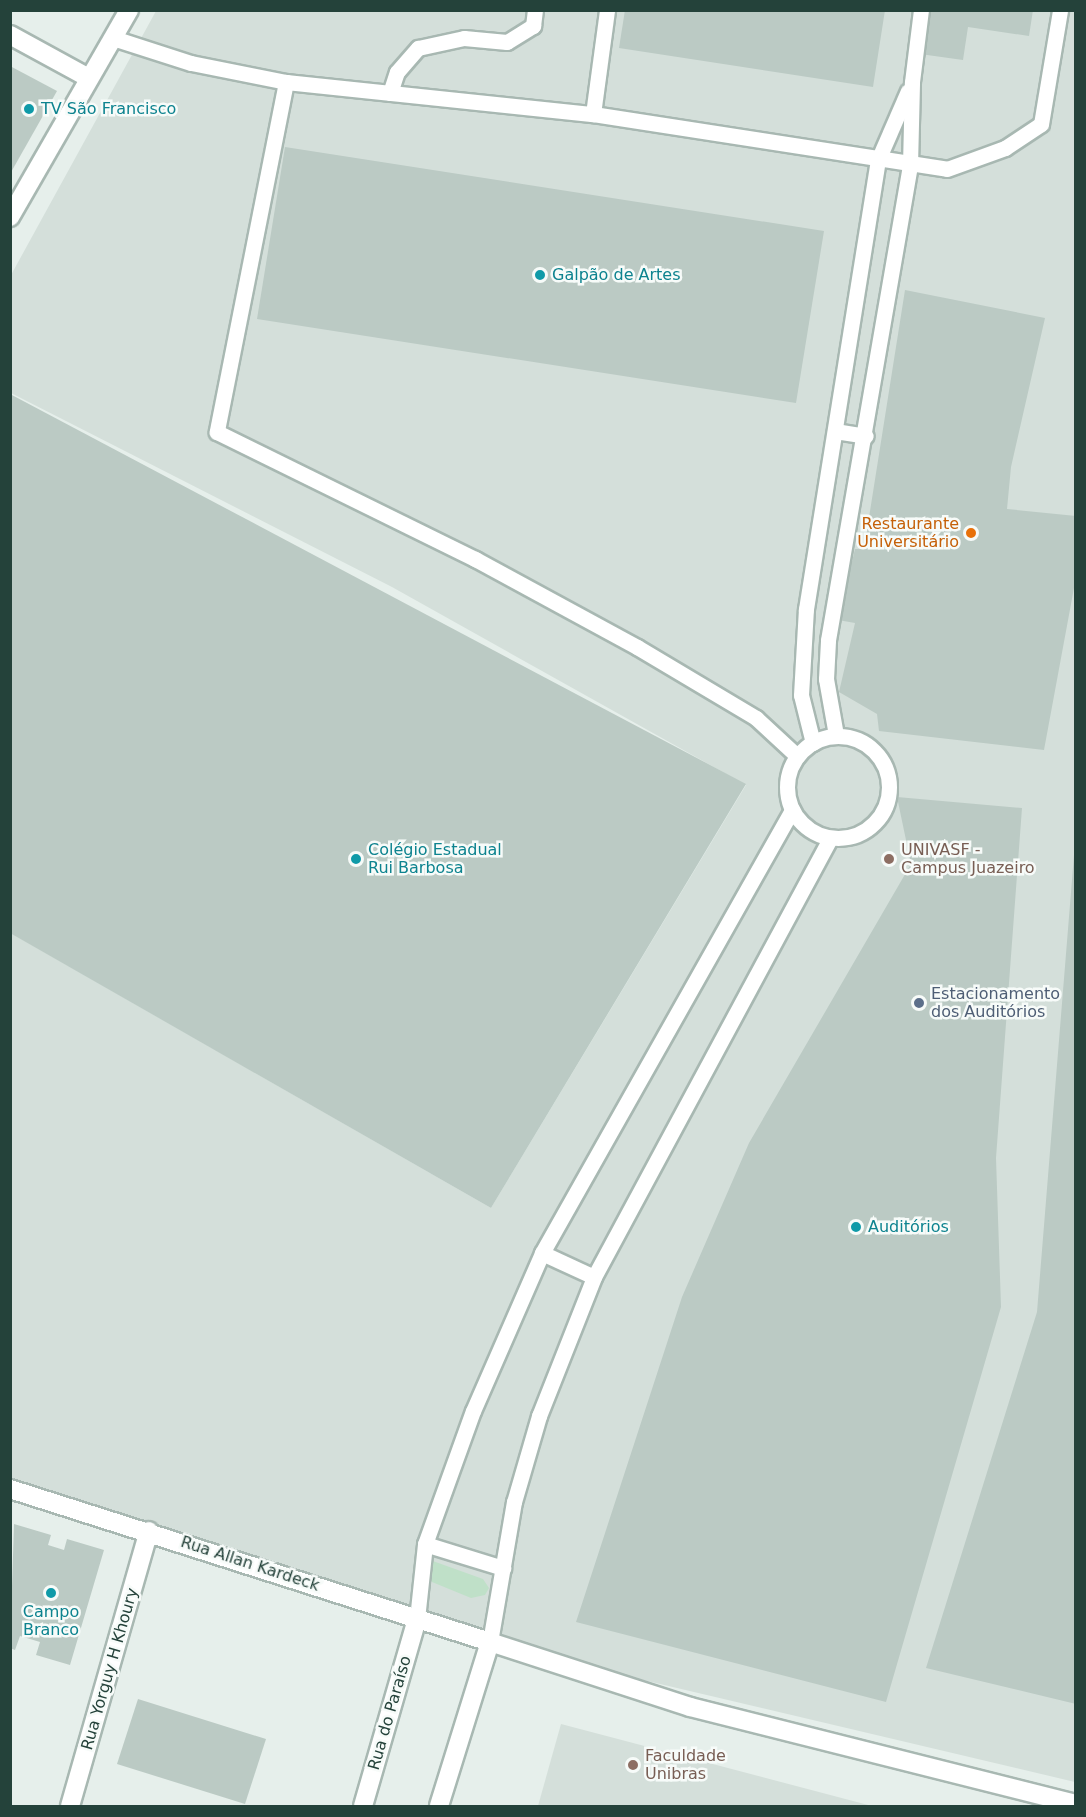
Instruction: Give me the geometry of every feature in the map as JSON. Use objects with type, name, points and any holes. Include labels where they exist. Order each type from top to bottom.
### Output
[{"type":"street","points":[[13,207],[129,10]]},
{"type":"street","points":[[10,35],[89,78]]},
{"type":"street","name":"Rua Allan Kardeck","points":[[10,1489],[149,1531],[690,1707],[1076,1804]]},
{"type":"street","name":"Rua Yorguy H Khoury","points":[[70,1806],[149,1531]]},
{"type":"street","name":"Rua do Paraíso","points":[[363,1806],[417,1619]]},
{"type":"street","points":[[439,1806],[490,1642]]},
{"type":"lane","points":[[390,93],[397,72],[418,48],[464,38],[507,42],[533,26],[535,10]]},
{"type":"lane","points":[[593,114],[607,10]]},
{"type":"lane","points":[[836,735],[826,679],[828,640],[866,436],[910,165],[912,82],[921,10]]},
{"type":"lane","points":[[113,38],[191,63],[286,82],[593,114],[947,169],[973,163],[1039,127],[1060,10]]},
{"type":"lane","points":[[286,82],[217,432],[475,559],[637,647],[756,718],[797,756]]},
{"type":"lane","points":[[813,743],[802,712],[801,659],[835,431],[878,160],[912,82]]},
{"type":"lane","points":[[835,431],[866,436]]},
{"type":"lane","points":[[417,1619],[425,1544],[473,1411],[542,1253],[792,810],[788,778],[797,756],[813,743],[836,735],[869,745],[881,758],[889,792],[875,822],[847,837],[831,838],[815,833],[792,810]]},
{"type":"lane","points":[[490,1642],[514,1502],[539,1416],[594,1277],[831,838]]},
{"type":"lane","points":[[542,1253],[594,1277]]},
{"type":"lane","points":[[425,1544],[503,1568]]},
{"type":"shaded area","name":"UNIVASF - Campus Juazeiro","points":[[156,11],[1075,11],[1075,1782],[588,1667],[11,1483],[11,933],[491,1208],[746,785],[392,587],[11,393],[11,275]]},
{"type":"shaded area","name":"Faculdade Unibras","points":[[561,1724],[872,1806],[538,1806]]},
{"type":"green space","points":[[430,1560],[483,1579],[489,1588],[485,1595],[471,1598],[432,1582],[427,1575]]},
{"type":"building","points":[[625,10],[885,10],[873,87],[619,48]]},
{"type":"building","points":[[926,10],[1033,10],[1029,36],[968,27],[963,60],[920,54]]},
{"type":"building","name":"TV São Francisco","points":[[10,66],[57,91],[10,174]]},
{"type":"building","name":"Galpão de Artes","points":[[285,147],[824,231],[796,403],[257,319]]},
{"type":"building","name":"Restaurante Universitário","points":[[905,290],[1045,318],[1011,467],[1007,509],[1076,516],[1076,577],[1044,750],[879,731],[877,714],[839,692],[855,623],[838,620],[855,549],[864,549]]},
{"type":"building","name":"Colégio Estadual Rui Barbosa","points":[[10,394],[746,784],[491,1208],[10,933]]},
{"type":"building","name":"Auditórios","points":[[897,797],[1022,808],[996,1158],[1001,1307],[886,1702],[576,1622],[682,1297],[749,1143],[911,864]]},
{"type":"building","points":[[1074,855],[1076,855],[1076,1704],[926,1668],[1037,1312]]},
{"type":"building","name":"Campo Branco","points":[[14,1524],[51,1535],[48,1545],[64,1550],[67,1539],[104,1550],[70,1665],[36,1655],[40,1642],[20,1636],[15,1650],[10,1648]]},
{"type":"building","points":[[138,1699],[266,1739],[245,1804],[117,1764]]},
{"type":"place","name":"TV São Francisco","points":[[29,109]]},
{"type":"place","name":"Galpão de Artes","points":[[540,275]]},
{"type":"place","name":"Restaurante Universitário","points":[[971,533]]},
{"type":"place","name":"Colégio Estadual Rui Barbosa","points":[[356,859]]},
{"type":"place","name":"UNIVASF - Campus Juazeiro","points":[[889,859]]},
{"type":"place","name":"Estacionamento dos Auditórios","points":[[919,1003]]},
{"type":"place","name":"Auditórios","points":[[856,1227]]},
{"type":"place","name":"Campo Branco","points":[[51,1593]]},
{"type":"place","name":"Faculdade Unibras","points":[[633,1765]]}]
